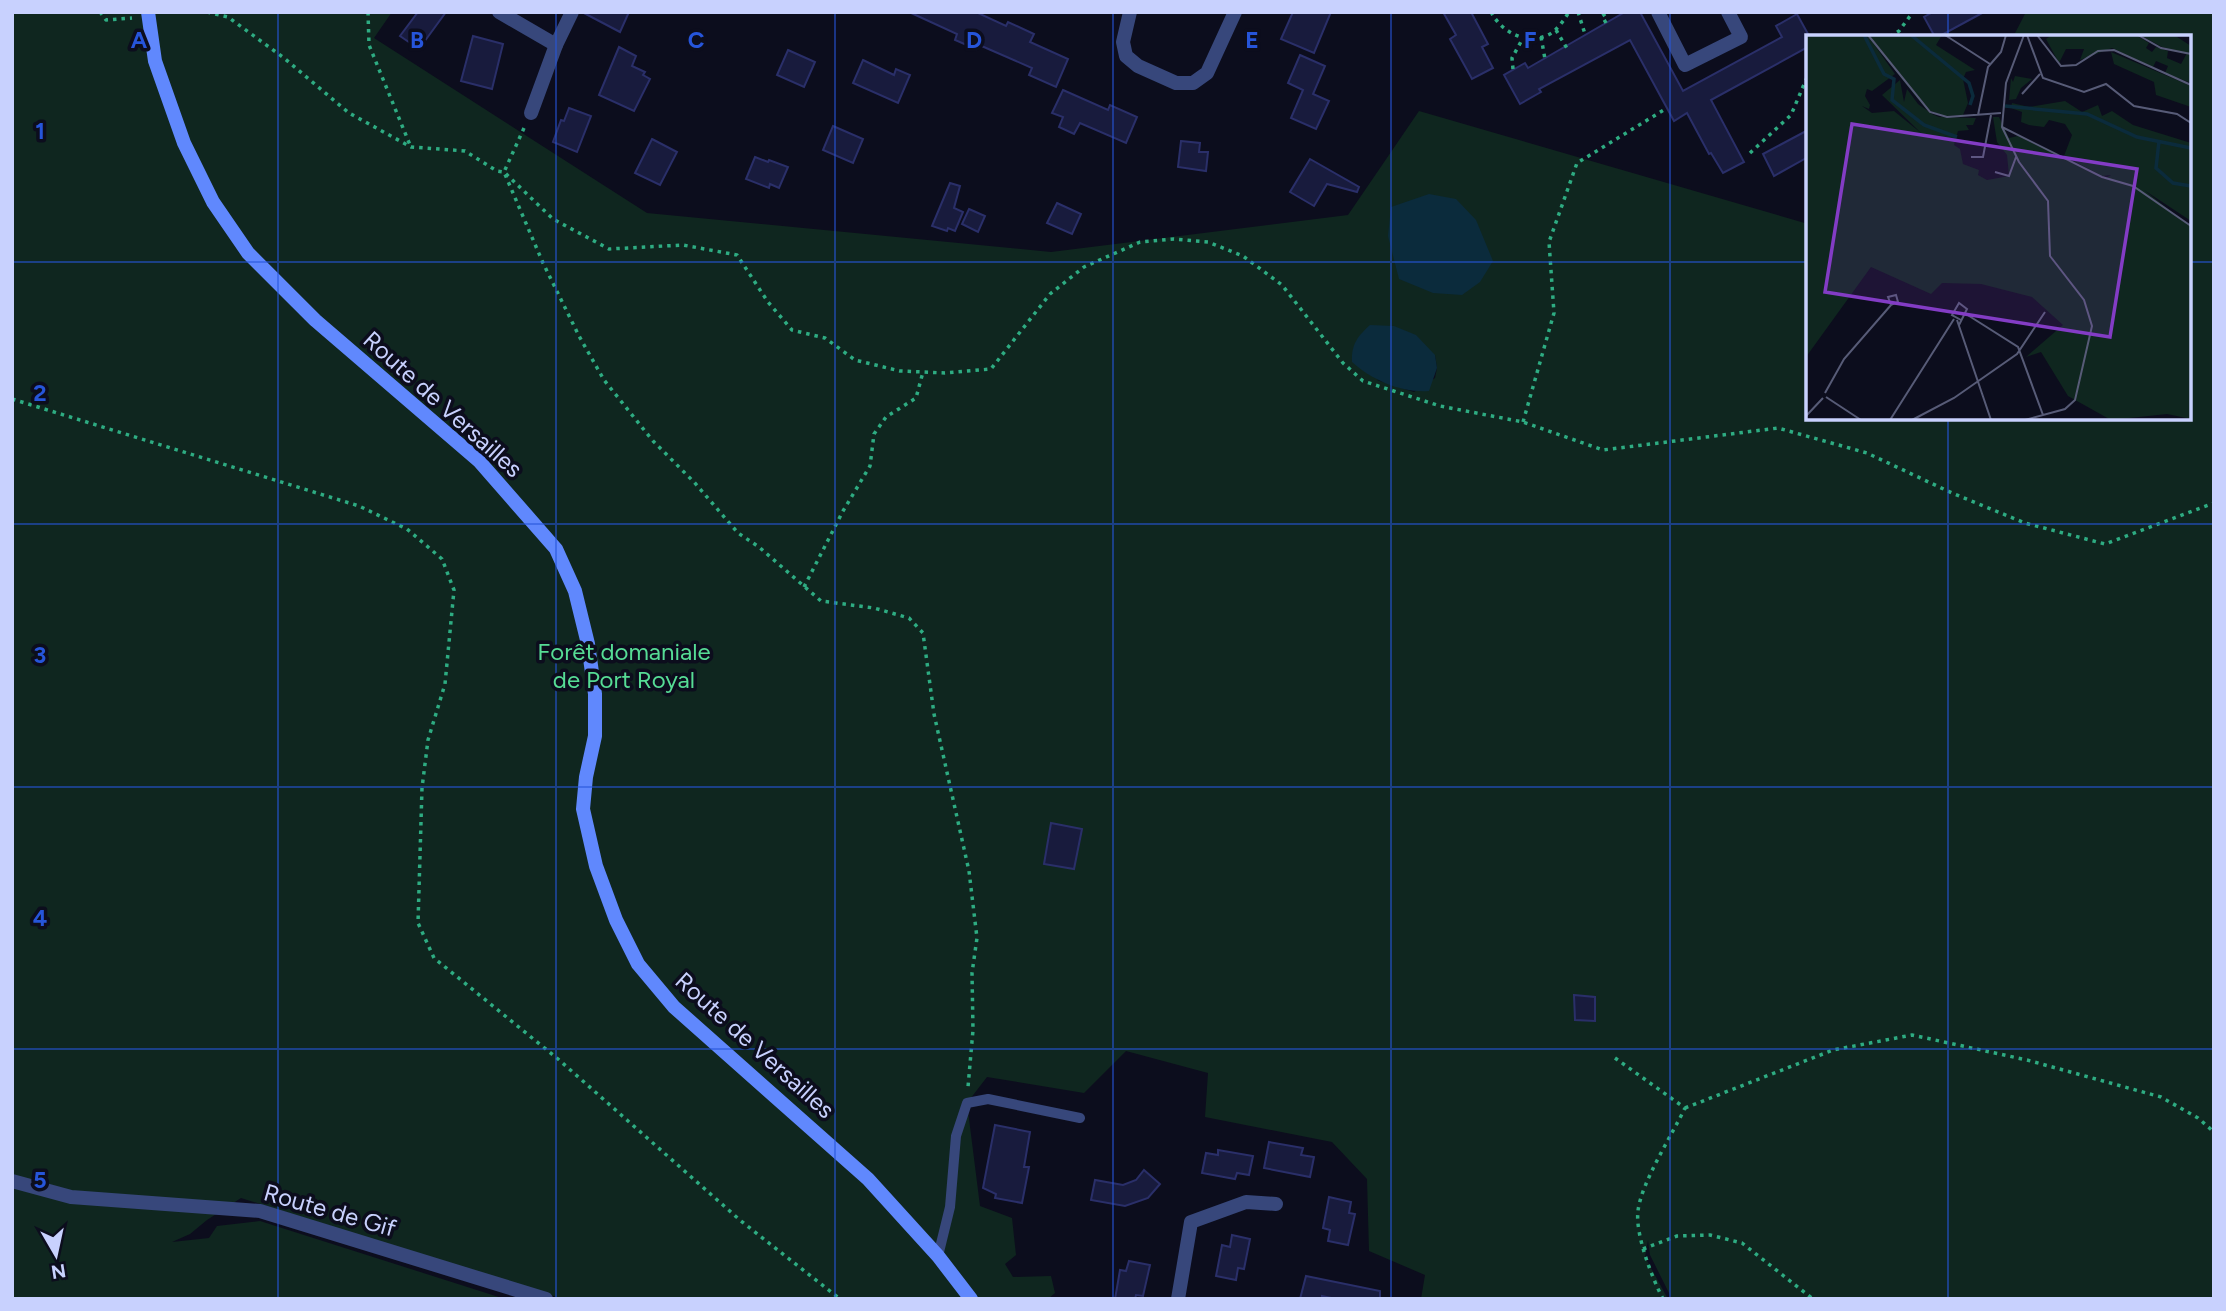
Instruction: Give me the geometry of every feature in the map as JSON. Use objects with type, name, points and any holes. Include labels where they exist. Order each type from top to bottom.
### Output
[{"type":"main road","name":"Route de Versailles","points":[[148,14],[155,61],[184,143],[213,202],[248,253],[315,320],[479,461],[555,549],[575,591],[588,644],[596,694],[595,736],[586,777],[583,809],[596,866],[616,920],[639,964],[674,1007],[868,1179],[938,1256],[971,1299]]},
{"type":"street","points":[[499,12],[556,45]]},
{"type":"street","points":[[531,113],[556,45],[572,12]]},
{"type":"street","points":[[1129,12],[1123,42],[1126,56],[1138,66],[1176,83],[1193,83],[1207,73],[1235,12]]},
{"type":"street","points":[[1658,12],[1685,65],[1741,37],[1728,12]]},
{"type":"street","name":"Route de Gif","points":[[12,1181],[71,1197],[260,1211],[546,1299]]},
{"type":"street","points":[[1178,1299],[1192,1222],[1246,1202],[1276,1204]]},
{"type":"lane","points":[[938,1256],[950,1207],[956,1136],[967,1103],[988,1099],[1080,1118]]},
{"type":"path","points":[[100,12],[106,20],[148,14]]},
{"type":"path","points":[[208,12],[228,18],[284,58],[349,113],[411,147],[465,151],[496,171],[504,173],[553,219],[608,249],[683,245],[737,255],[768,302],[792,330],[825,338],[855,360],[900,371],[945,373],[991,369],[1049,294],[1084,267],[1140,242],[1174,239],[1208,242],[1243,256],[1282,285],[1343,363],[1363,381],[1440,406],[1523,422],[1603,450],[1778,428],[1867,453],[1952,493],[2025,523],[2105,544],[2214,503]]},
{"type":"path","points":[[368,12],[369,45],[411,147]]},
{"type":"path","points":[[1491,12],[1506,30],[1523,38],[1541,37],[1556,30],[1569,12]]},
{"type":"path","points":[[1578,12],[1585,34]]},
{"type":"path","points":[[1606,23],[1602,16],[1608,12]]},
{"type":"path","points":[[1893,35],[1913,12]]},
{"type":"path","points":[[1556,30],[1568,50]]},
{"type":"path","points":[[1541,37],[1545,59]]},
{"type":"path","points":[[1513,69],[1512,58],[1523,38]]},
{"type":"path","points":[[1750,153],[1791,115],[1806,80]]},
{"type":"path","points":[[1523,422],[1554,313],[1549,242],[1577,163],[1667,108]]},
{"type":"path","points":[[531,113],[504,173],[543,263],[604,380],[653,441],[694,482],[738,533],[821,601],[874,608],[909,618],[923,633],[934,715],[969,871],[977,938],[972,973],[972,1030],[967,1103]]},
{"type":"path","points":[[804,587],[843,511],[870,466],[874,435],[886,416],[916,398],[923,372]]},
{"type":"path","points":[[12,399],[359,506],[407,529],[442,559],[454,590],[445,684],[428,740],[422,788],[418,923],[434,958],[558,1059],[741,1221],[840,1299]]},
{"type":"path","points":[[1662,1299],[1643,1250],[1637,1212],[1648,1180],[1685,1108],[1833,1050],[1912,1035],[2027,1060],[2161,1097],[2198,1118],[2214,1132]]},
{"type":"path","points":[[1615,1058],[1685,1108]]},
{"type":"path","points":[[1643,1250],[1677,1236],[1710,1235],[1742,1243],[1813,1299]]},
{"type":"green space","name":"Forêt domaniale de Port Royal","points":[[12,12],[392,12],[374,38],[647,213],[1051,252],[1348,215],[1419,111],[1806,223],[1806,420],[2191,420],[2191,35],[2014,35],[2026,12],[2214,12],[2214,1299],[1672,1299],[1650,1255],[1648,1240],[1645,1257],[1668,1299],[1421,1299],[1425,1275],[1369,1251],[1367,1179],[1332,1142],[1205,1117],[1208,1073],[1126,1051],[1084,1093],[987,1077],[967,1103],[980,1206],[1012,1218],[1016,1255],[1005,1264],[1013,1277],[1051,1276],[1055,1293],[1048,1299],[563,1299],[241,1198],[190,1234],[172,1242],[209,1238],[217,1226],[260,1221],[505,1299],[12,1299]],"holes":[[[1435,355],[1435,378],[1414,392],[1377,380]]]},
{"type":"water","points":[[1429,194],[1456,199],[1476,220],[1493,261],[1480,282],[1462,295],[1433,293],[1399,279],[1388,236],[1391,207]]},
{"type":"water","points":[[1370,325],[1394,326],[1416,335],[1435,355],[1437,368],[1429,391],[1408,390],[1387,384],[1352,362],[1356,341]]},
{"type":"building","points":[[418,12],[446,12],[419,49],[400,36]]},
{"type":"building","points":[[582,12],[629,12],[620,32]]},
{"type":"building","points":[[909,12],[976,12],[1006,26],[1008,22],[1034,34],[1030,42],[1068,59],[1056,87],[1029,75],[1032,68],[977,44],[976,49],[955,40],[957,34]]},
{"type":"building","points":[[1293,12],[1331,12],[1314,53],[1281,39]]},
{"type":"building","points":[[1443,12],[1471,12],[1488,44],[1482,47],[1493,68],[1472,79],[1450,39],[1456,35]]},
{"type":"building","points":[[1625,12],[1640,12],[1683,91],[1782,37],[1776,26],[1797,14],[1808,34],[1806,48],[1711,100],[1744,162],[1723,173],[1711,153],[1709,154],[1687,113],[1674,121],[1630,40],[1539,89],[1541,92],[1520,104],[1504,75],[1525,63],[1528,68]]},
{"type":"building","points":[[1933,12],[1984,12],[1942,35],[1934,35],[1924,17]]},
{"type":"building","points":[[473,36],[503,44],[492,89],[461,81]]},
{"type":"building","points":[[619,47],[636,56],[632,66],[645,72],[643,75],[650,79],[634,111],[599,95]]},
{"type":"building","points":[[788,50],[815,62],[804,87],[777,75]]},
{"type":"building","points":[[1300,55],[1325,66],[1313,94],[1329,101],[1316,129],[1291,118],[1303,90],[1288,83]]},
{"type":"building","points":[[863,60],[894,75],[896,69],[910,75],[898,103],[853,83]]},
{"type":"building","points":[[1063,90],[1108,110],[1110,105],[1137,117],[1126,143],[1080,123],[1074,134],[1059,127],[1063,117],[1052,113]]},
{"type":"building","points":[[569,108],[591,116],[577,152],[553,142],[561,120],[564,121]]},
{"type":"building","points":[[833,126],[863,139],[853,163],[823,150]]},
{"type":"building","points":[[1806,131],[1806,158],[1774,176],[1763,154]]},
{"type":"building","points":[[652,139],[677,152],[660,185],[635,173]]},
{"type":"building","points":[[1181,141],[1200,143],[1199,152],[1208,152],[1206,171],[1178,167]]},
{"type":"building","points":[[755,157],[788,167],[779,188],[770,184],[769,188],[746,179]]},
{"type":"building","points":[[1310,159],[1359,187],[1357,192],[1327,184],[1314,206],[1290,192]]},
{"type":"building","points":[[950,183],[960,186],[954,208],[963,212],[955,231],[932,226]]},
{"type":"building","points":[[1057,203],[1081,214],[1072,234],[1047,223]]},
{"type":"building","points":[[969,209],[985,216],[978,232],[962,224]]},
{"type":"building","points":[[1051,823],[1082,829],[1074,869],[1044,864]]},
{"type":"building","points":[[1574,995],[1595,997],[1595,1021],[1575,1020]]},
{"type":"building","points":[[995,1125],[1030,1132],[1024,1167],[1029,1167],[1022,1203],[995,1198],[996,1194],[983,1188]]},
{"type":"building","points":[[1269,1142],[1303,1148],[1301,1155],[1314,1157],[1310,1177],[1264,1168]]},
{"type":"building","points":[[1218,1150],[1253,1156],[1249,1175],[1237,1173],[1235,1179],[1202,1173],[1206,1153],[1218,1155]]},
{"type":"building","points":[[1144,1170],[1160,1184],[1148,1198],[1125,1206],[1091,1200],[1095,1180],[1123,1185],[1136,1180]]},
{"type":"building","points":[[1329,1197],[1351,1202],[1349,1213],[1355,1214],[1348,1245],[1328,1241],[1330,1230],[1323,1228]]},
{"type":"building","points":[[1232,1235],[1250,1239],[1244,1269],[1238,1268],[1236,1280],[1216,1276],[1222,1245],[1230,1247]]},
{"type":"building","points":[[1129,1261],[1150,1265],[1143,1296],[1136,1295],[1135,1299],[1115,1299],[1120,1270],[1126,1271]]},
{"type":"building","points":[[1306,1276],[1380,1291],[1380,1299],[1336,1299],[1322,1296],[1322,1299],[1300,1299]]}]
